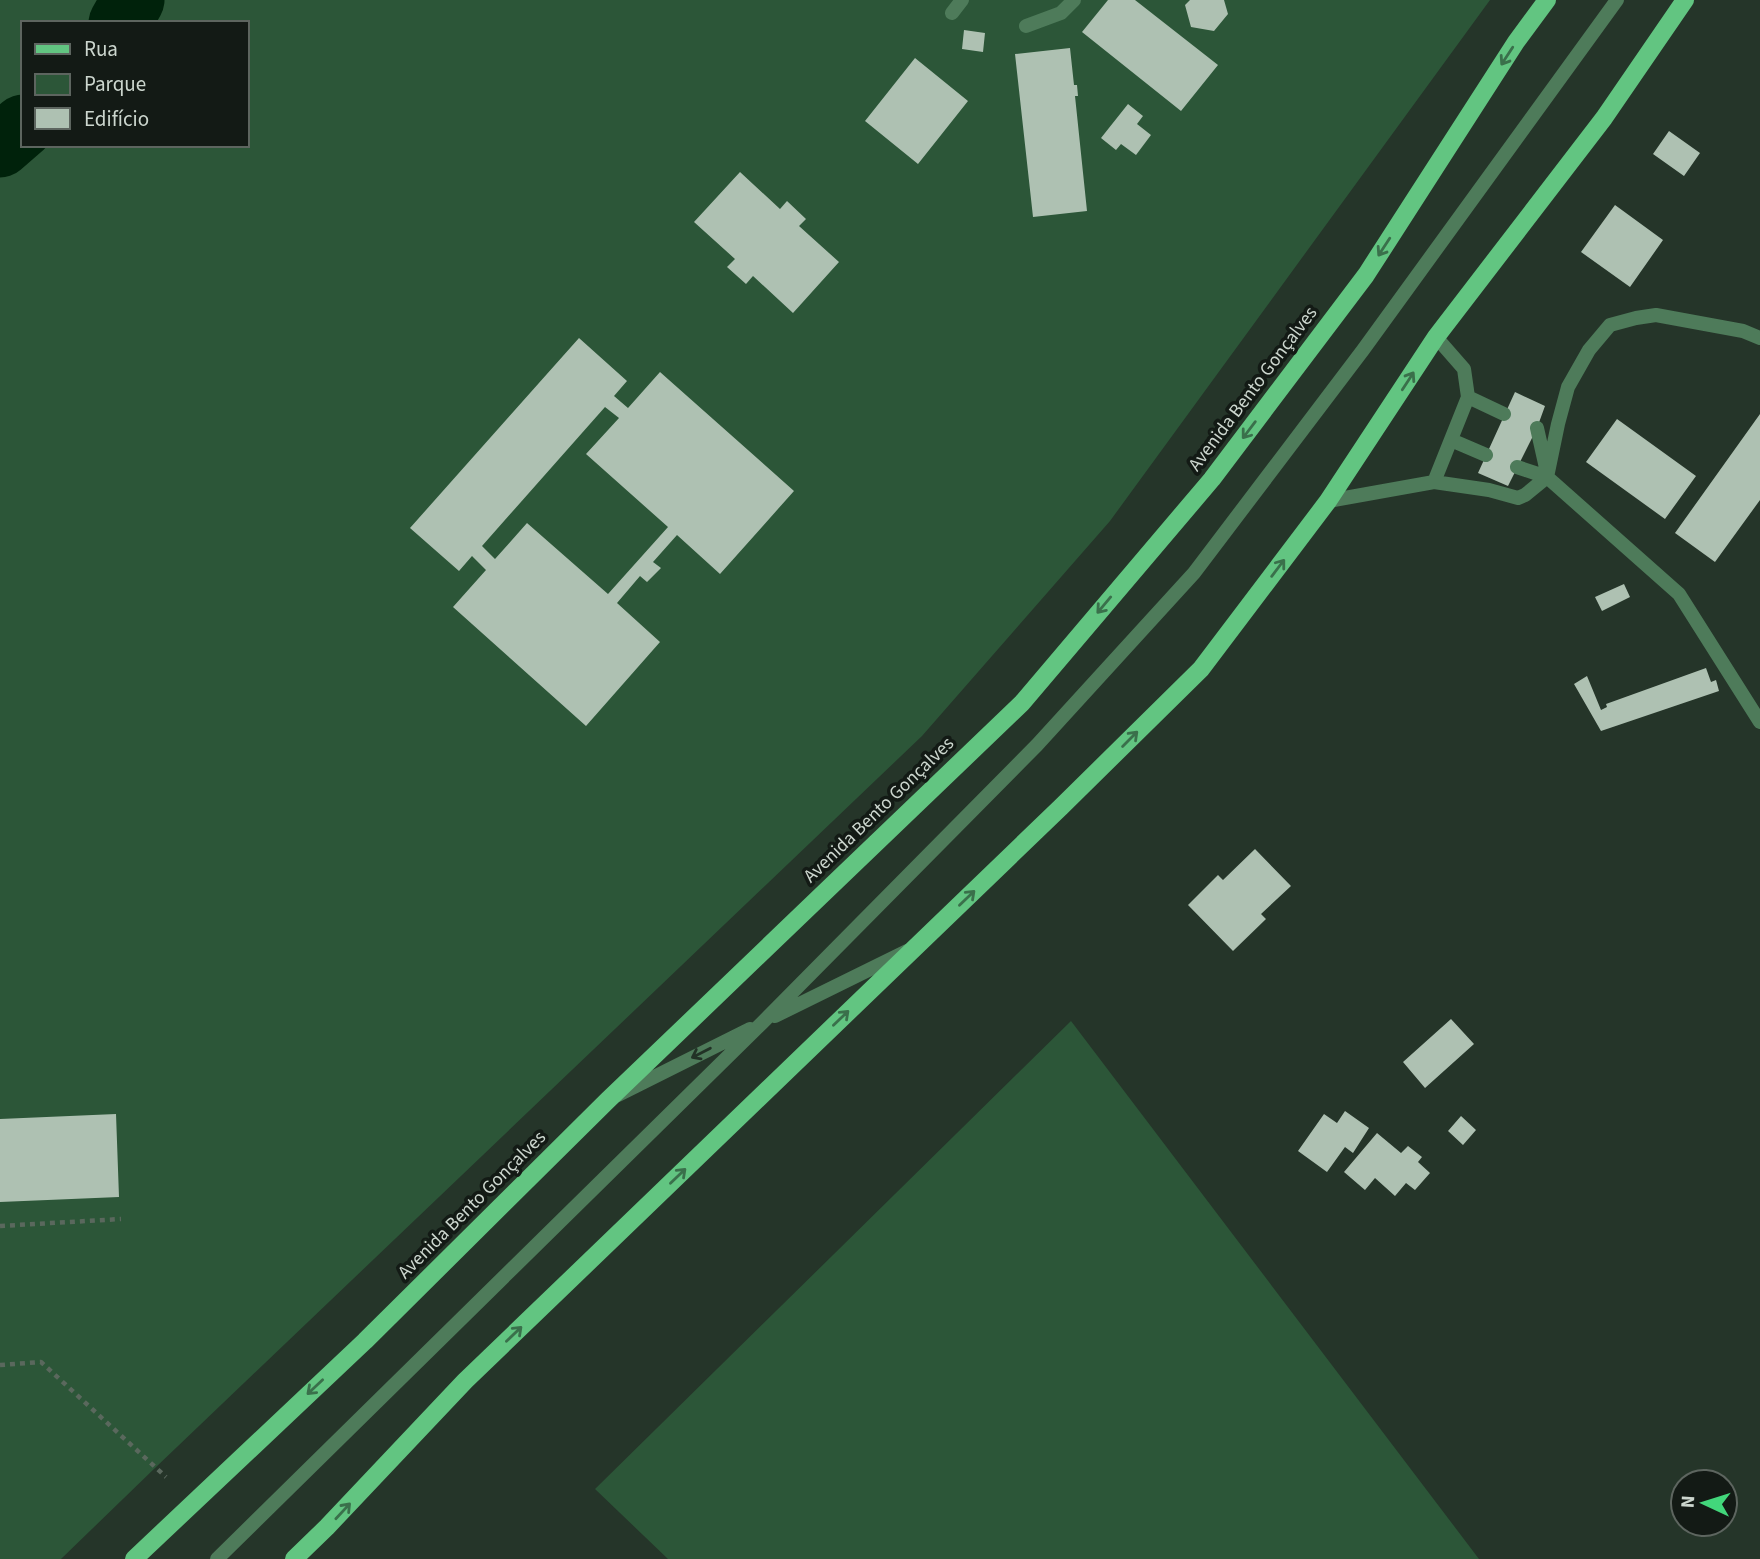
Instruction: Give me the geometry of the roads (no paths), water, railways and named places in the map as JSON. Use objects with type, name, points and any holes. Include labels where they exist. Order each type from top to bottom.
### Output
[{"type":"main road","name":"Avenida Bento Gonçalves","points":[[134,1559],[365,1341],[608,1100],[1022,703],[1212,479],[1366,275],[1547,0]]},
{"type":"main road","points":[[294,1559],[464,1381],[1061,807],[1200,669],[1328,501],[1436,337],[1604,118],[1685,0]]},
{"type":"lane","points":[[952,13],[962,0]]},
{"type":"lane","points":[[1026,26],[1061,13],[1074,0]]},
{"type":"lane","points":[[217,1559],[762,1023],[1037,745],[1194,573],[1363,350],[1617,0]]},
{"type":"lane","points":[[1328,501],[1434,482],[1489,490],[1518,498],[1525,495],[1547,477],[1568,387],[1589,350],[1610,325],[1656,316],[1743,331],[1760,338]]},
{"type":"lane","points":[[1434,482],[1468,397],[1464,369],[1436,337]]},
{"type":"lane","points":[[1468,397],[1504,414]]},
{"type":"lane","points":[[1537,428],[1547,477]]},
{"type":"lane","points":[[1451,440],[1486,455]]},
{"type":"lane","points":[[1517,467],[1547,477],[1679,594],[1760,722]]},
{"type":"lane","points":[[608,1100],[917,945]]},
{"type":"waterway","points":[[121,21],[133,0]]},
{"type":"waterway","points":[[0,146],[21,128]]}]
